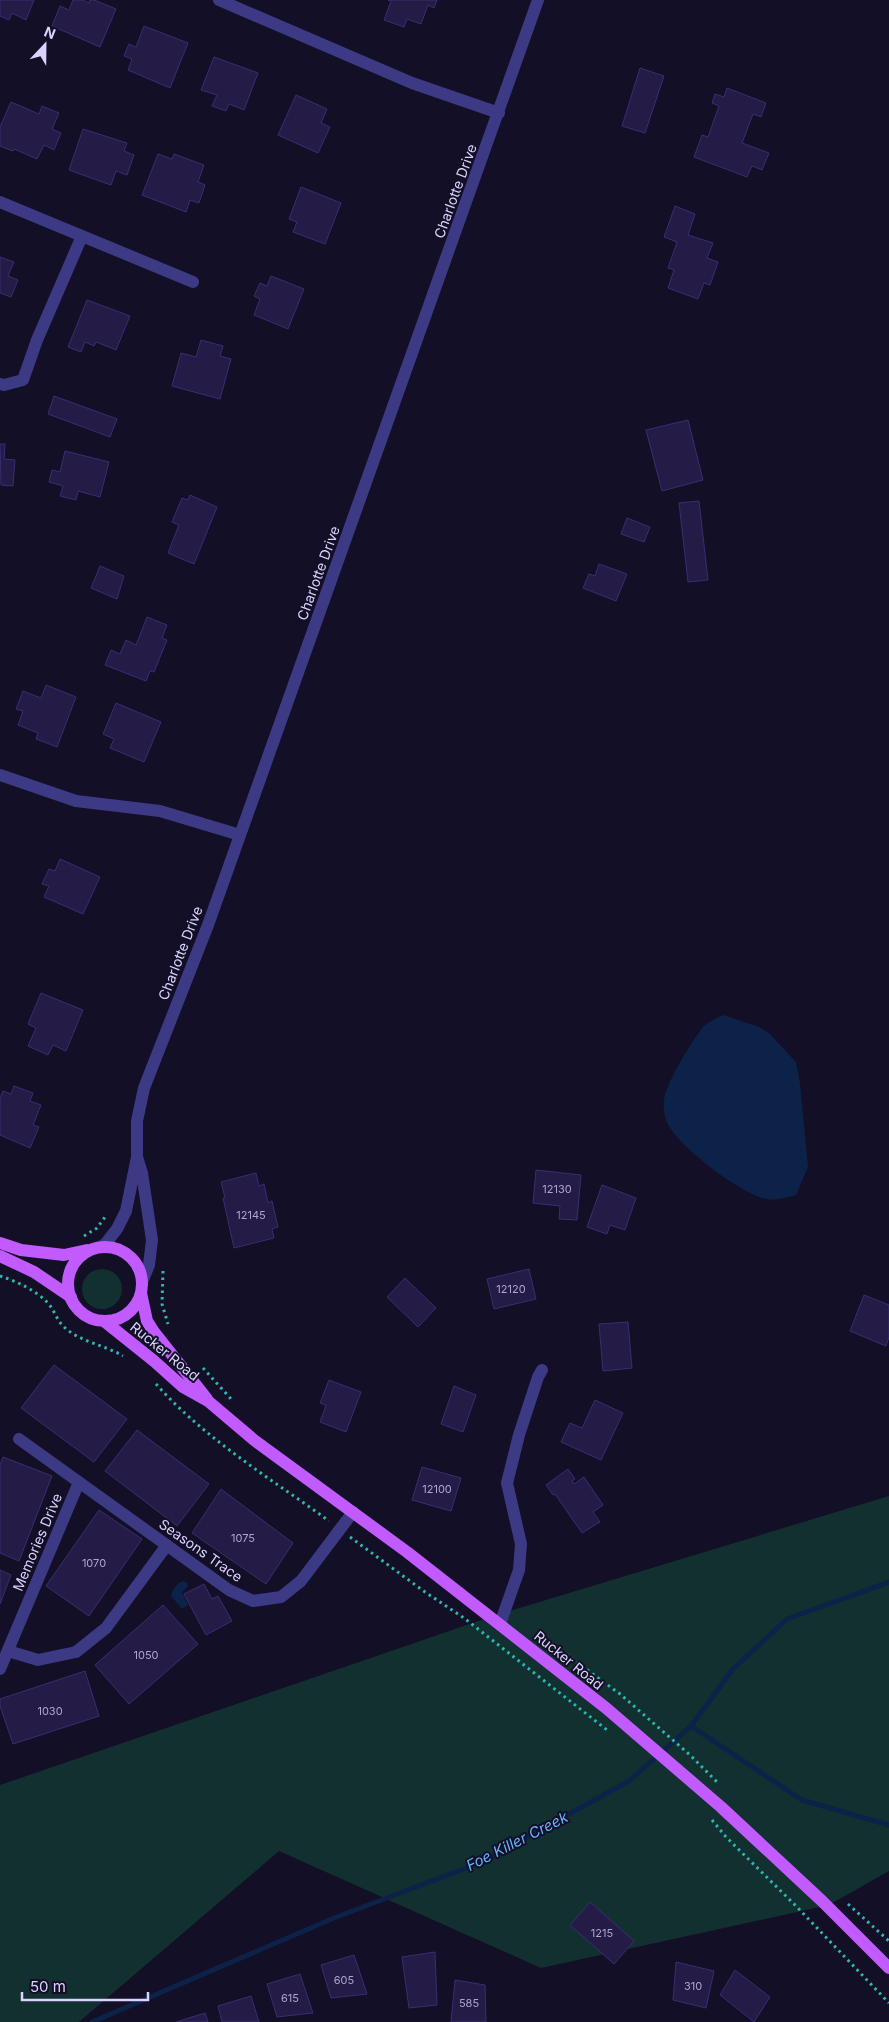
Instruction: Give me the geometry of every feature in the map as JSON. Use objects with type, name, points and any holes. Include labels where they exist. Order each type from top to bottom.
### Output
[{"type":"main road","points":[[0,1243],[21,1250],[64,1255],[96,1248],[115,1248],[126,1253],[136,1262],[141,1273],[142,1287],[134,1308],[124,1316],[113,1320],[104,1321],[89,1317],[79,1310],[68,1288],[73,1264],[81,1255],[96,1248]]},
{"type":"main road","points":[[0,1256],[34,1272],[71,1297]]},
{"type":"main road","name":"Rucker Road","points":[[142,1287],[147,1321],[208,1401]]},
{"type":"main road","name":"Rucker Road","points":[[104,1321],[183,1387],[208,1401],[254,1440],[500,1624],[636,1734],[721,1807],[808,1888],[889,1968]]},
{"type":"street","points":[[219,0],[412,83],[499,112]]},
{"type":"street","name":"Charlotte Drive","points":[[96,1248],[106,1244],[117,1229],[126,1211],[137,1157],[137,1121],[144,1088],[208,925],[538,0]]},
{"type":"street","points":[[0,202],[193,282]]},
{"type":"street","points":[[0,384],[4,385],[23,380],[37,340],[82,236]]},
{"type":"street","points":[[0,775],[76,801],[160,811],[240,835]]},
{"type":"street","name":"Charlotte Drive","points":[[137,1157],[142,1174],[152,1240],[149,1265],[142,1287]]},
{"type":"street","points":[[500,1624],[519,1570],[521,1544],[507,1483],[519,1435],[538,1376],[542,1370]]},
{"type":"street","name":"Seasons Trace","points":[[19,1439],[229,1590],[253,1602],[281,1598],[302,1581],[352,1512]]},
{"type":"street","name":"Memories Drive","points":[[0,1669],[79,1482]]},
{"type":"street","points":[[8,1651],[38,1660],[76,1652],[106,1628],[167,1545]]},
{"type":"path","points":[[80,1238],[97,1228],[108,1214]]},
{"type":"path","points":[[164,1269],[162,1304],[167,1322],[172,1331]]},
{"type":"path","points":[[0,1276],[15,1281],[47,1302],[64,1327],[80,1337],[113,1350],[129,1360]]},
{"type":"path","points":[[200,1365],[237,1406]]},
{"type":"path","points":[[154,1382],[178,1408],[201,1428],[425,1592],[464,1618],[611,1734]]},
{"type":"path","points":[[540,1636],[620,1694],[690,1755]]},
{"type":"path","points":[[712,1820],[726,1838],[796,1906],[889,2003]]},
{"type":"green space","points":[[106,1269],[113,1272],[119,1278],[122,1289],[121,1297],[113,1306],[106,1309],[98,1309],[91,1306],[83,1297],[82,1285],[85,1278],[94,1270]]},
{"type":"green space","points":[[889,1496],[889,1871],[829,1905],[541,1968],[279,1851],[79,2022],[0,2022],[0,1785],[493,1616]]},
{"type":"water","points":[[723,1015],[759,1027],[769,1033],[796,1062],[800,1083],[808,1167],[796,1195],[778,1199],[766,1199],[741,1188],[710,1167],[681,1142],[666,1120],[664,1108],[665,1094],[680,1063],[703,1027]]},
{"type":"water","points":[[183,1581],[188,1586],[182,1592],[188,1605],[182,1609],[171,1596],[175,1587]]},
{"type":"building","points":[[0,0],[34,0],[26,20],[12,13],[9,20],[0,16]]},
{"type":"building","points":[[73,0],[83,0],[89,3],[90,0],[94,0],[116,9],[100,47],[52,26],[60,6],[69,10]]},
{"type":"building","points":[[388,0],[437,0],[434,8],[428,5],[421,24],[407,19],[404,27],[384,20],[391,1]]},
{"type":"building","points":[[144,26],[188,43],[170,88],[128,70],[132,59],[124,56],[129,44],[136,47]]},
{"type":"building","points":[[214,57],[258,73],[244,110],[229,104],[226,111],[212,106],[217,95],[201,90]]},
{"type":"building","points":[[640,68],[664,76],[645,133],[622,126]]},
{"type":"building","points":[[727,88],[766,103],[761,117],[753,114],[742,143],[769,153],[762,170],[752,166],[747,177],[694,157],[702,135],[708,137],[719,106],[712,103],[715,94],[724,97]]},
{"type":"building","points":[[296,95],[327,109],[321,123],[330,127],[318,153],[278,135]]},
{"type":"building","points":[[11,102],[39,114],[42,106],[59,113],[52,129],[61,133],[54,150],[44,145],[37,159],[14,149],[13,151],[0,146],[0,127]]},
{"type":"building","points":[[83,129],[127,143],[124,151],[134,155],[127,175],[116,171],[111,185],[69,170]]},
{"type":"building","points":[[158,154],[172,159],[174,154],[204,165],[198,182],[205,185],[199,203],[190,200],[186,212],[142,195]]},
{"type":"building","points":[[301,187],[341,203],[325,244],[293,232],[297,222],[289,219]]},
{"type":"building","points":[[675,206],[695,214],[688,235],[713,243],[707,258],[718,262],[710,285],[704,283],[698,299],[668,288],[674,270],[668,268],[677,242],[664,237]]},
{"type":"building","points":[[0,257],[14,262],[8,276],[18,280],[11,297],[0,293]]},
{"type":"building","points":[[271,276],[304,289],[288,329],[254,315],[260,299],[254,296],[260,283],[267,286]]},
{"type":"building","points":[[87,300],[130,316],[116,350],[96,342],[94,346],[85,342],[81,352],[68,347]]},
{"type":"building","points":[[201,340],[223,346],[220,356],[231,359],[220,399],[172,386],[181,353],[196,357]]},
{"type":"building","points":[[54,396],[117,419],[110,437],[48,414]]},
{"type":"building","points":[[688,420],[703,480],[662,491],[646,430]]},
{"type":"building","points":[[0,444],[5,444],[4,459],[15,460],[13,486],[1,485]]},
{"type":"building","points":[[65,451],[109,462],[100,497],[78,491],[76,500],[60,496],[63,486],[49,482],[52,470],[60,472]]},
{"type":"building","points":[[190,495],[217,507],[194,564],[168,553],[179,525],[172,522],[182,498],[188,500]]},
{"type":"building","points":[[699,501],[708,580],[688,582],[679,503]]},
{"type":"building","points":[[627,518],[650,527],[644,542],[621,534]]},
{"type":"building","points":[[599,564],[627,574],[616,601],[583,588],[589,574],[595,576]]},
{"type":"building","points":[[100,566],[124,576],[117,599],[91,588]]},
{"type":"building","points":[[147,617],[167,625],[162,638],[167,640],[154,672],[150,671],[146,681],[105,665],[111,650],[120,654],[126,640],[136,645]]},
{"type":"building","points":[[46,685],[76,697],[57,747],[36,739],[38,733],[18,725],[23,711],[16,709],[23,691],[41,698]]},
{"type":"building","points":[[116,703],[161,722],[144,762],[110,748],[114,739],[103,734]]},
{"type":"building","points":[[60,859],[100,877],[83,914],[44,897],[49,886],[42,884],[49,869],[55,871]]},
{"type":"building","points":[[41,993],[83,1010],[66,1051],[53,1045],[48,1055],[28,1046],[36,1028],[28,1024]]},
{"type":"building","points":[[14,1086],[33,1093],[30,1101],[41,1105],[33,1125],[39,1127],[30,1148],[0,1135],[0,1098],[3,1091],[11,1094]]},
{"type":"building","points":[[536,1170],[581,1175],[577,1220],[559,1219],[560,1206],[533,1203]]},
{"type":"building","points":[[256,1173],[259,1186],[264,1184],[268,1203],[272,1201],[278,1227],[272,1229],[274,1238],[234,1248],[221,1182]]},
{"type":"building","points":[[602,1185],[636,1198],[625,1230],[610,1225],[607,1234],[587,1227]]},
{"type":"building","points":[[529,1269],[536,1299],[494,1309],[487,1279]]},
{"type":"building","points":[[405,1278],[436,1308],[418,1327],[387,1297]]},
{"type":"building","points":[[864,1295],[889,1305],[889,1337],[886,1346],[850,1331]]},
{"type":"building","points":[[628,1322],[632,1368],[603,1371],[599,1324]]},
{"type":"building","points":[[54,1365],[127,1419],[94,1462],[21,1408]]},
{"type":"building","points":[[329,1380],[361,1392],[346,1432],[320,1422],[326,1405],[320,1403]]},
{"type":"building","points":[[454,1386],[476,1395],[463,1432],[441,1424]]},
{"type":"building","points":[[595,1400],[623,1413],[601,1460],[561,1442],[570,1423],[582,1428]]},
{"type":"building","points":[[137,1430],[209,1484],[177,1526],[105,1471]]},
{"type":"building","points":[[3,1457],[52,1476],[19,1561],[0,1553],[0,1465]]},
{"type":"building","points":[[422,1467],[461,1478],[451,1511],[412,1500]]},
{"type":"building","points":[[568,1469],[575,1479],[572,1481],[574,1484],[584,1477],[603,1505],[593,1512],[600,1522],[582,1533],[555,1494],[553,1495],[546,1485]]},
{"type":"building","points":[[221,1489],[293,1543],[266,1584],[192,1533]]},
{"type":"building","points":[[99,1510],[142,1539],[89,1616],[46,1586]]},
{"type":"building","points":[[0,1570],[11,1575],[0,1604]]},
{"type":"building","points":[[204,1584],[212,1599],[218,1596],[232,1621],[206,1635],[184,1594]]},
{"type":"building","points":[[163,1605],[198,1644],[129,1704],[95,1665]]},
{"type":"building","points":[[85,1671],[99,1716],[13,1744],[0,1706],[0,1699]]},
{"type":"building","points":[[590,1902],[634,1941],[614,1964],[570,1925]]},
{"type":"building","points":[[435,1952],[437,2005],[409,2008],[402,1957]]},
{"type":"building","points":[[354,1955],[367,1994],[331,1998],[321,1965]]},
{"type":"building","points":[[676,1962],[714,1971],[706,2008],[673,2000]]},
{"type":"building","points":[[735,1970],[770,1997],[754,2022],[720,1995]]},
{"type":"building","points":[[300,1974],[313,2013],[277,2017],[267,1984]]},
{"type":"building","points":[[455,1980],[485,1985],[486,2022],[451,2022]]},
{"type":"building","points":[[251,1996],[259,2022],[222,2022],[218,2006]]},
{"type":"building","points":[[205,2013],[208,2022],[176,2022]]},
{"type":"waterway","points":[[691,1726],[733,1669],[787,1619],[889,1582]]},
{"type":"waterway","name":"Foe Killer Creek","points":[[92,2022],[334,1918],[482,1862],[629,1781],[691,1726],[802,1800],[889,1825]]}]
